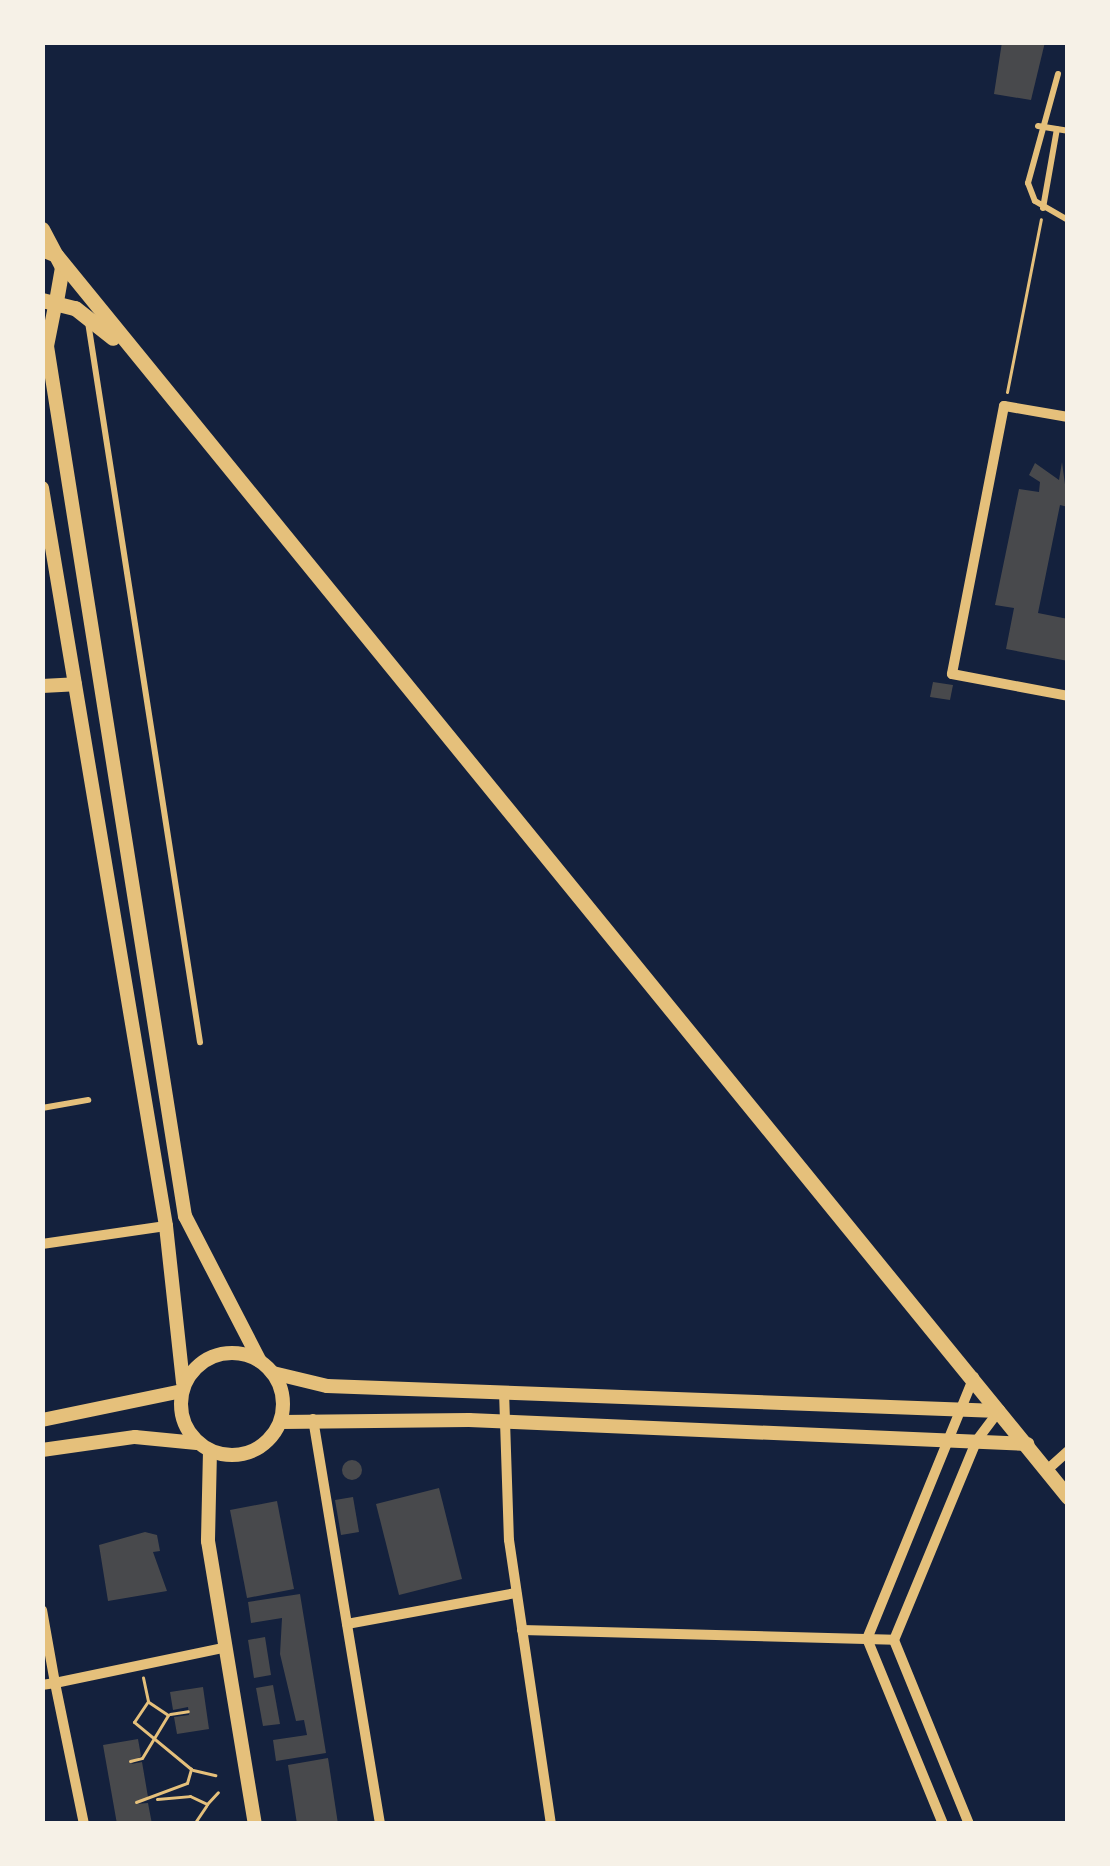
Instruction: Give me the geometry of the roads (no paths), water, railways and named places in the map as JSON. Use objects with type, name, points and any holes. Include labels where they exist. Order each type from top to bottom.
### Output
[{"type":"main road","points":[[42,229],[62,276],[49,301],[87,316],[166,390]]},
{"type":"main road","points":[[49,252],[1067,1492]]},
{"type":"street","points":[[49,301],[47,346],[185,1216],[260,1361],[273,1373],[327,1386],[999,1411]]},
{"type":"street","points":[[1068,417],[1004,406],[952,674],[1068,696]]},
{"type":"street","points":[[42,488],[166,1226],[182,1417],[204,1447],[204,1501],[223,1648],[255,1824]]},
{"type":"street","points":[[42,686],[75,683]]},
{"type":"street","points":[[42,1244],[166,1226]]},
{"type":"street","points":[[42,1420],[182,1387],[216,1355],[260,1361]]},
{"type":"street","points":[[273,1373],[281,1422]]},
{"type":"street","points":[[943,1824],[867,1639],[974,1377]]},
{"type":"street","points":[[504,1391],[515,1592],[551,1824]]},
{"type":"street","points":[[970,1824],[894,1640],[977,1440],[999,1411]]},
{"type":"street","points":[[313,1416],[380,1824]]},
{"type":"street","points":[[42,1450],[135,1437],[204,1447],[260,1448],[281,1422],[313,1416],[1028,1444]]},
{"type":"street","points":[[1047,1470],[1068,1451]]},
{"type":"street","points":[[347,1624],[515,1592]]},
{"type":"street","points":[[42,1610],[48,1684],[83,1824]]},
{"type":"street","points":[[521,1630],[894,1640]]},
{"type":"street","points":[[48,1684],[223,1648]]},
{"type":"lane","points":[[1058,74],[1038,126],[1028,183],[1043,208],[1068,220]]},
{"type":"lane","points":[[1038,126],[1068,131]]},
{"type":"lane","points":[[1043,208],[1057,129]]},
{"type":"lane","points":[[87,316],[200,1042]]},
{"type":"lane","points":[[42,1108],[88,1100]]}]
